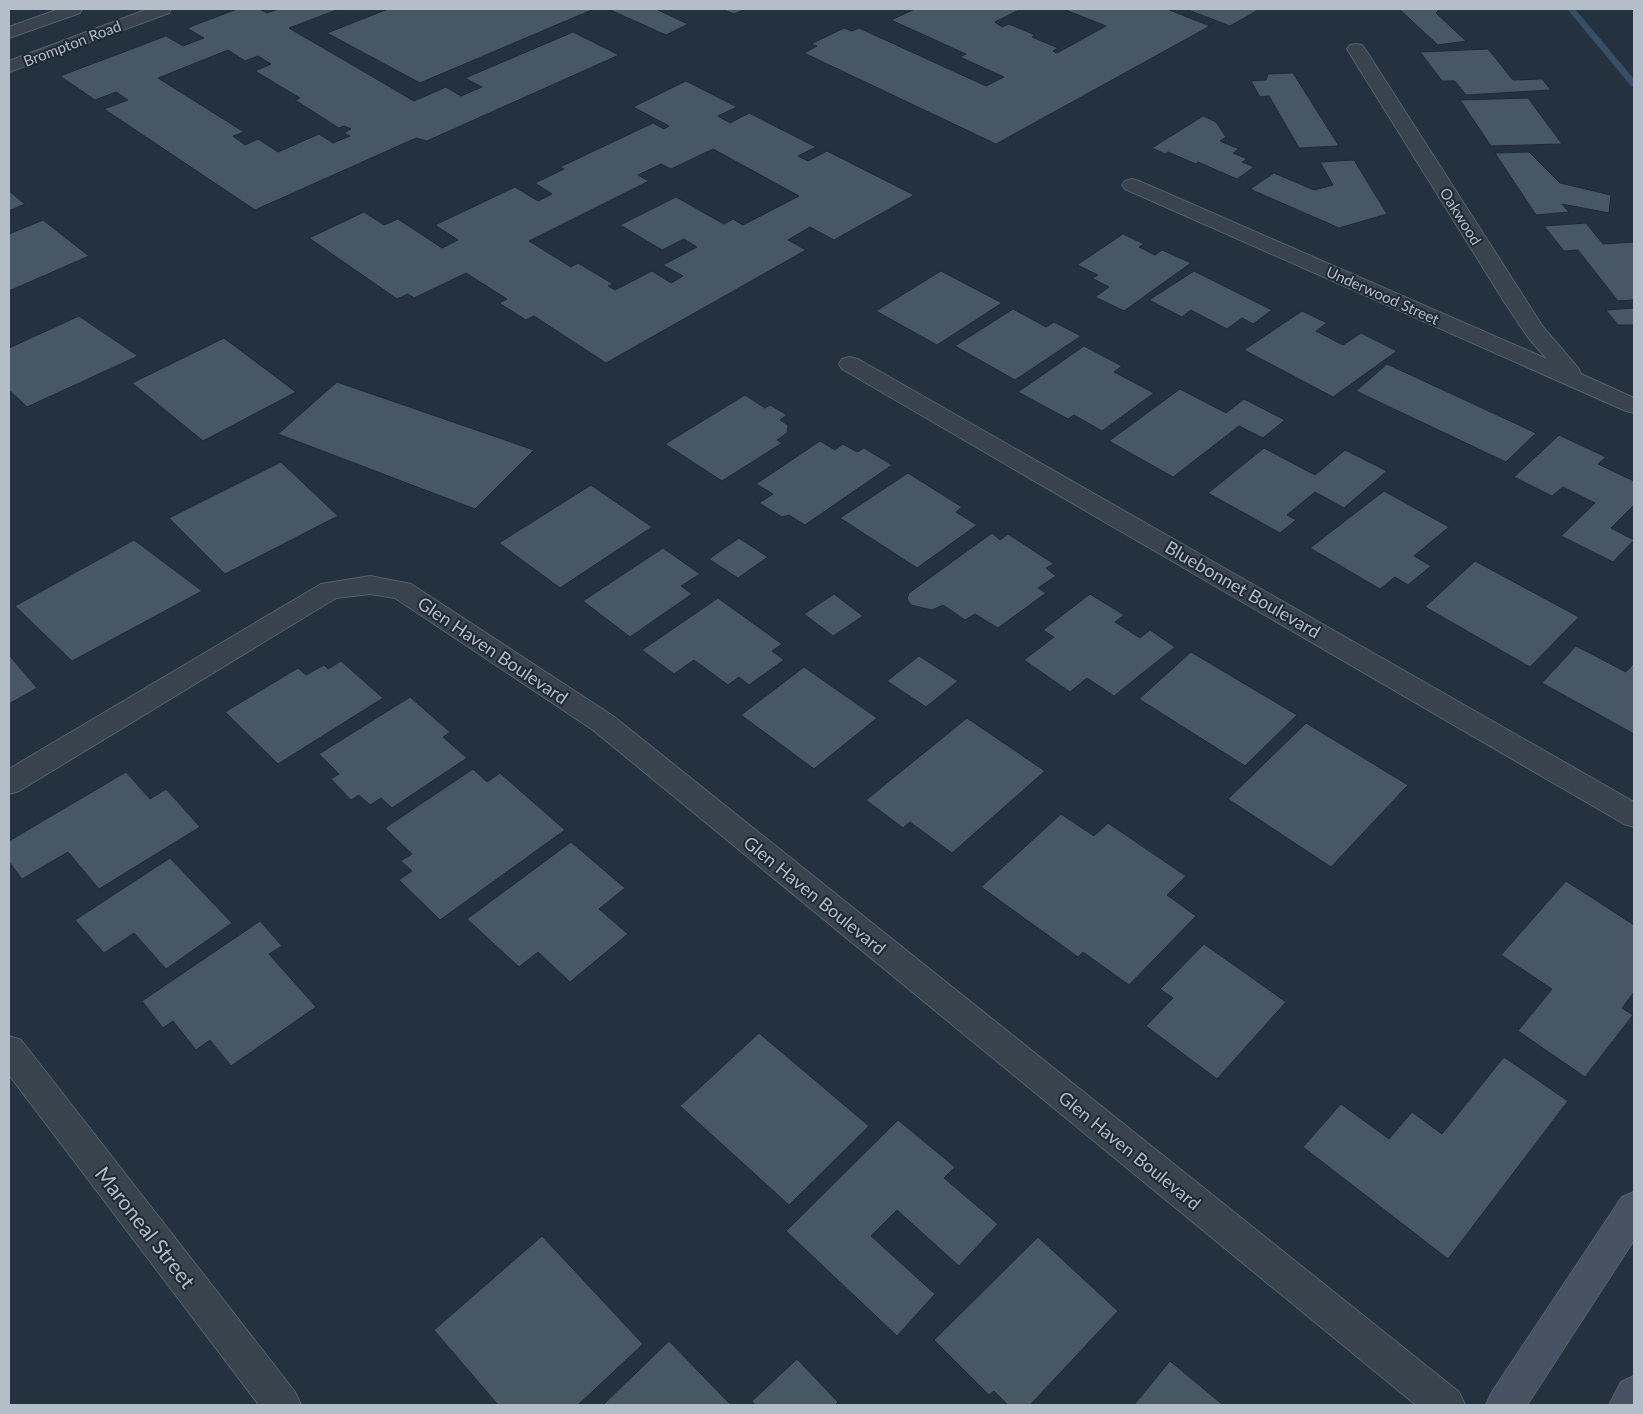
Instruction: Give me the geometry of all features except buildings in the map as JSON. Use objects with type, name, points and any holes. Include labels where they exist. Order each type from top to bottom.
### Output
[{"type":"main road","points":[[1505,1405],[1634,1209]]},
{"type":"main road","points":[[1628,1405],[1634,1395]]},
{"type":"street","name":"Brompton Road","points":[[9,32],[74,9]]},
{"type":"street","name":"Brompton Road","points":[[9,67],[163,9]]},
{"type":"street","name":"Oakwood","points":[[1356,49],[1521,310],[1535,331],[1574,378]]},
{"type":"street","name":"Underwood Street","points":[[1132,185],[1634,406]]},
{"type":"street","name":"Bluebonnet Boulevard","points":[[850,364],[1634,816]]},
{"type":"street","name":"Glen Haven Boulevard","points":[[9,783],[330,590],[370,584],[402,590],[602,723],[1446,1405]]},
{"type":"street","name":"Maroneal Street","points":[[9,1050],[282,1405]]},
{"type":"waterway","points":[[1571,9],[1634,84]]}]
